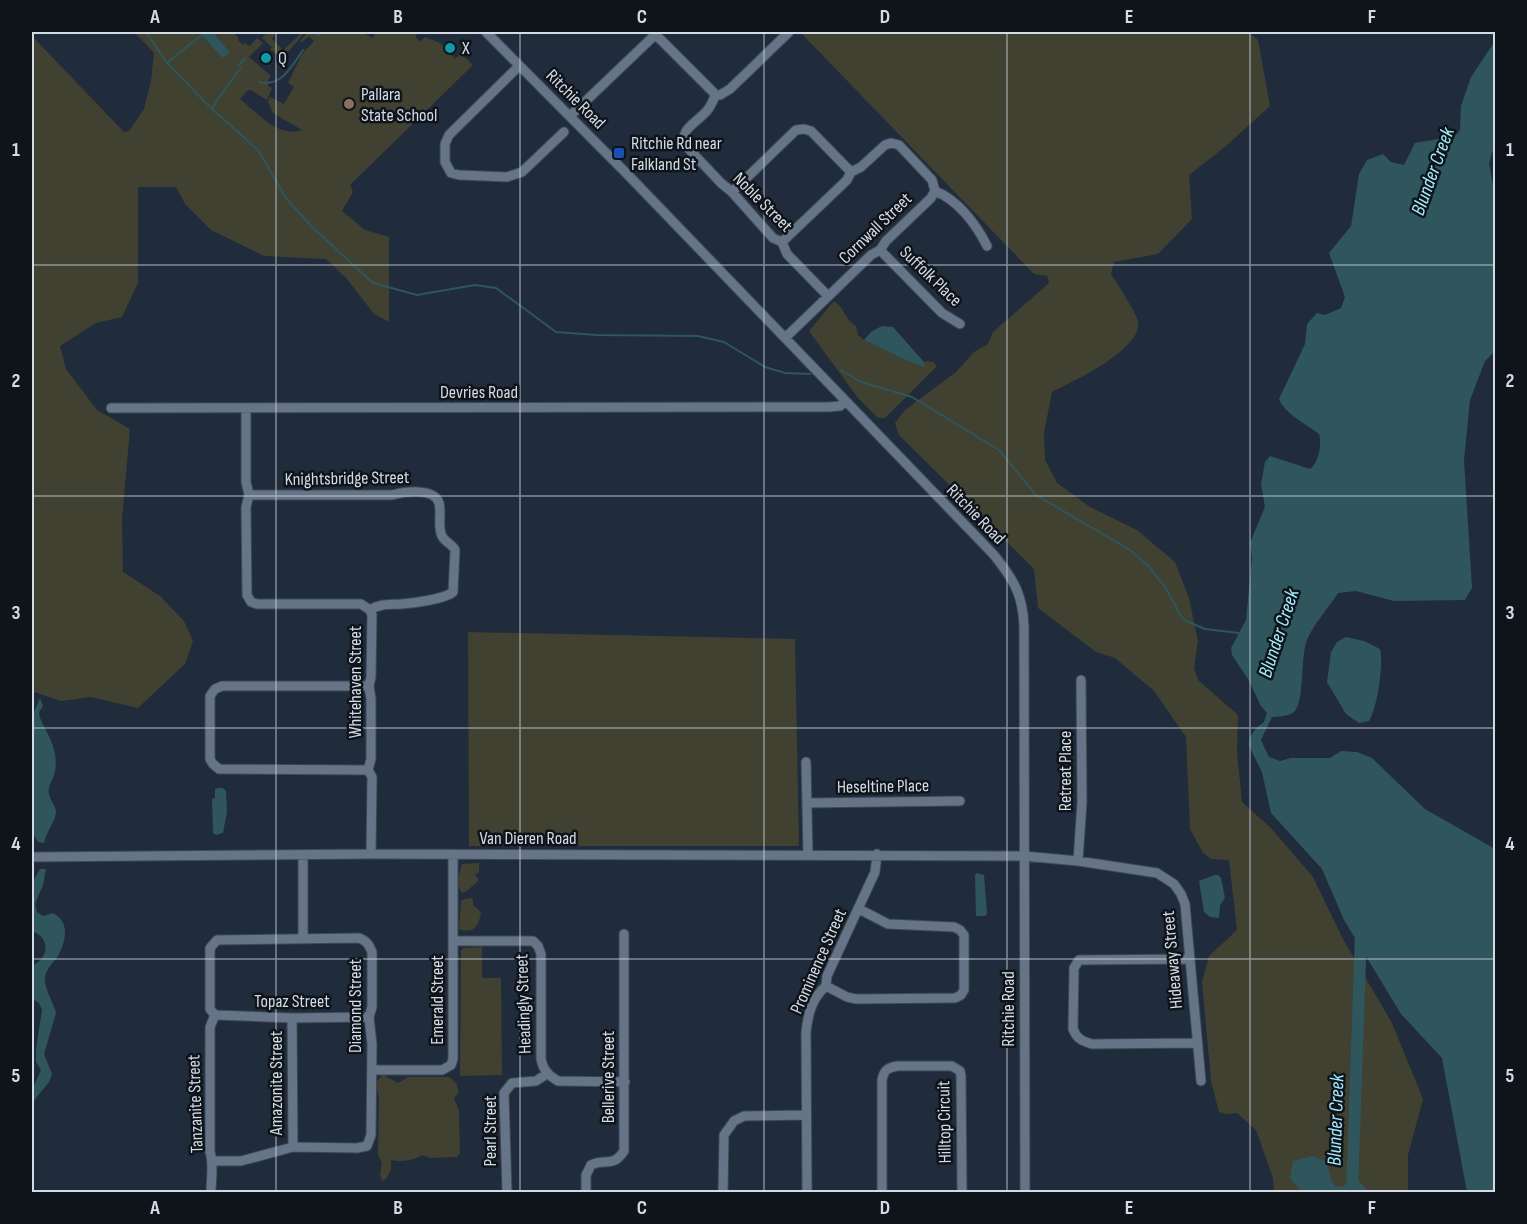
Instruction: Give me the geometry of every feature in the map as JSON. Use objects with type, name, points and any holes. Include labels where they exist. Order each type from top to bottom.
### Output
[{"type":"street","name":"Ritchie Road","points":[[486,32],[994,555],[1017,588],[1023,608],[1024,627],[1025,1192]]},
{"type":"street","name":"Noble Street","points":[[789,32],[730,89],[716,95],[709,109],[685,133],[683,141],[773,238],[782,242],[787,254],[828,296]]},
{"type":"street","points":[[570,116],[656,33],[716,95]]},
{"type":"street","points":[[519,66],[449,135],[445,144],[446,168],[451,173],[459,175],[507,177],[518,175],[564,132]]},
{"type":"street","points":[[732,192],[796,130],[811,131],[851,172]]},
{"type":"street","name":"Cornwall Street","points":[[782,242],[847,180],[851,172],[861,167],[885,145],[891,143],[899,146],[932,180],[935,191],[880,250],[871,255],[785,338]]},
{"type":"street","points":[[935,191],[947,196],[977,228],[987,246]]},
{"type":"street","name":"Suffolk Place","points":[[880,250],[942,313],[960,324]]},
{"type":"street","name":"Devries Road","points":[[111,408],[829,407],[840,406],[845,401]]},
{"type":"street","name":"Whitehaven Street","points":[[246,409],[246,482],[249,495],[246,507],[247,595],[252,602],[257,604],[361,604],[370,610],[371,759],[368,770],[372,777],[371,854]]},
{"type":"street","name":"Knightsbridge Street","points":[[249,495],[392,495],[403,492],[429,494],[435,497],[439,502],[442,536],[455,550],[453,591],[444,596],[403,604],[384,604],[370,610]]},
{"type":"street","name":"Retreat Place","points":[[1078,861],[1082,802],[1081,681]]},
{"type":"street","points":[[368,770],[219,769],[210,759],[210,696],[215,689],[222,686],[369,686]]},
{"type":"street","points":[[806,762],[808,854]]},
{"type":"street","name":"Heseltine Place","points":[[807,804],[960,801]]},
{"type":"street","name":"Van Dieren Road","points":[[32,857],[371,854],[1024,856]]},
{"type":"street","name":"Prominence Street","points":[[807,1192],[806,1032],[808,1015],[818,993],[826,986],[827,976],[875,872],[877,854]]},
{"type":"street","points":[[303,855],[303,939]]},
{"type":"street","name":"Emerald Street","points":[[372,1070],[442,1070],[451,1065],[453,1059],[453,855]]},
{"type":"street","name":"Hideaway Street","points":[[1024,856],[1078,861],[1157,873],[1174,884],[1185,904],[1201,1081]]},
{"type":"street","points":[[826,986],[856,999],[955,998],[964,990],[964,935],[960,930],[954,927],[888,924],[859,909]]},
{"type":"street","name":"Bellerive Street","points":[[586,1192],[586,1175],[591,1165],[596,1162],[613,1162],[619,1159],[624,1152],[624,934]]},
{"type":"street","name":"Diamond Street","points":[[213,1161],[241,1161],[292,1147],[357,1148],[367,1146],[371,1135],[372,1070],[372,1029],[369,1017],[372,1007],[372,952],[370,946],[365,940],[359,938],[217,940],[210,948],[210,1009],[215,1016]]},
{"type":"street","name":"Headingly Street","points":[[453,941],[526,940],[538,946],[541,954],[541,1059],[548,1073]]},
{"type":"street","points":[[1189,959],[1079,960],[1074,968],[1073,1029],[1081,1041],[1092,1044],[1196,1043]]},
{"type":"street","name":"Topaz Street","points":[[215,1016],[369,1017]]},
{"type":"street","name":"Tanzanite Street","points":[[211,1192],[213,1161],[210,1152],[210,1027],[215,1016]]},
{"type":"street","name":"Amazonite Street","points":[[292,1018],[292,1147]]},
{"type":"street","name":"Hilltop Circuit","points":[[882,1192],[882,1080],[884,1072],[889,1067],[897,1066],[952,1066],[960,1071],[962,1076],[962,1192]]},
{"type":"street","points":[[548,1073],[558,1081],[625,1082]]},
{"type":"street","name":"Pearl Street","points":[[507,1192],[504,1093],[512,1083],[536,1081],[548,1073]]},
{"type":"street","points":[[723,1192],[724,1135],[734,1121],[744,1116],[806,1115]]},
{"type":"shaded area","points":[[351,31],[372,38],[375,35],[372,32],[417,32],[415,36],[420,42],[425,37],[440,43],[455,59],[461,54],[473,65],[350,185],[353,192],[342,211],[365,230],[389,237],[389,322],[374,314],[347,279],[326,259],[264,256],[211,230],[185,204],[176,187],[138,187],[138,283],[122,317],[96,323],[60,346],[66,369],[97,410],[130,429],[122,519],[123,572],[160,596],[184,621],[193,641],[185,664],[138,708],[91,697],[61,701],[34,692],[32,674],[32,36],[124,132],[129,131],[144,109],[151,81],[154,53],[134,32],[198,32],[211,46],[230,52],[213,32],[232,32],[243,45],[245,43],[250,46],[257,38],[263,43],[249,57],[271,76],[268,86],[272,88],[267,100],[251,90],[240,99],[268,123],[293,132],[302,130],[273,113],[268,102],[270,97],[284,104],[294,87],[288,83],[302,54],[314,41],[309,36],[302,42],[300,41],[308,32]]},
{"type":"shaded area","points":[[268,32],[275,35],[272,39],[283,50],[305,32],[282,59],[262,38]]},
{"type":"shaded area","points":[[800,32],[1248,32],[1258,40],[1270,106],[1226,146],[1189,175],[1192,219],[1158,254],[1114,262],[1111,274],[1137,318],[1136,333],[1118,354],[1104,364],[1052,392],[1044,433],[1045,460],[1057,483],[1090,507],[1137,530],[1175,562],[1189,598],[1198,641],[1194,668],[1198,680],[1238,715],[1237,752],[1242,802],[1271,828],[1313,877],[1343,939],[1392,1023],[1423,1099],[1408,1155],[1408,1192],[1274,1192],[1273,1178],[1256,1130],[1237,1113],[1219,1112],[1211,1081],[1202,982],[1209,956],[1237,930],[1229,860],[1211,859],[1203,853],[1190,829],[1186,737],[1154,691],[1115,658],[1096,652],[1038,608],[1034,569],[899,435],[895,423],[905,410],[956,372],[974,352],[988,344],[993,332],[1049,283],[1047,276],[1034,274]]},
{"type":"shaded area","points":[[834,301],[856,326],[858,335],[864,340],[925,366],[924,362],[927,361],[937,366],[885,418],[878,418],[858,398],[809,331]]},
{"type":"shaded area","points":[[468,632],[795,639],[799,846],[469,846]]},
{"type":"shaded area","points":[[479,863],[479,872],[475,875],[479,880],[462,893],[458,882],[462,864]]},
{"type":"shaded area","points":[[473,899],[473,905],[481,912],[479,921],[472,930],[459,929],[461,900]]},
{"type":"shaded area","points":[[482,947],[482,978],[501,978],[502,1075],[460,1076],[461,951],[463,948]]},
{"type":"shaded area","points":[[383,1075],[398,1083],[408,1077],[449,1077],[456,1083],[459,1092],[454,1098],[459,1111],[460,1153],[457,1157],[430,1158],[422,1155],[415,1159],[391,1160],[391,1170],[386,1179],[382,1181],[380,1174],[382,1163],[378,1155],[379,1096],[376,1087]]},
{"type":"water","points":[[198,32],[213,32],[230,52],[223,58]]},
{"type":"water","points":[[1495,41],[1495,144],[1489,163],[1496,201],[1495,351],[1485,361],[1470,400],[1464,460],[1472,588],[1465,600],[1394,601],[1356,591],[1338,593],[1307,640],[1297,707],[1289,714],[1272,717],[1261,740],[1269,757],[1280,761],[1291,758],[1330,758],[1341,751],[1357,752],[1372,758],[1425,809],[1495,849],[1495,1192],[1467,1192],[1442,1058],[1401,1014],[1344,920],[1322,869],[1271,813],[1262,772],[1249,746],[1250,737],[1264,722],[1267,713],[1232,655],[1231,648],[1246,620],[1252,558],[1250,543],[1265,507],[1261,484],[1265,462],[1270,456],[1310,469],[1319,453],[1319,434],[1291,414],[1279,399],[1305,344],[1307,324],[1317,313],[1325,315],[1341,308],[1345,297],[1329,253],[1351,226],[1359,174],[1367,160],[1383,154],[1391,162],[1404,165],[1415,143],[1455,136],[1460,130],[1461,106],[1471,77]]},
{"type":"water","points":[[882,326],[893,327],[924,362],[925,367],[864,340],[872,331]]},
{"type":"water","points":[[1346,637],[1364,641],[1380,649],[1379,686],[1375,707],[1369,721],[1359,723],[1346,714],[1327,682],[1331,652],[1337,642]]},
{"type":"water","points":[[40,698],[43,706],[39,712],[40,718],[52,743],[56,764],[49,791],[56,815],[44,843],[38,842],[32,832],[32,716]]},
{"type":"water","points":[[215,789],[226,791],[227,812],[223,833],[216,835],[213,833],[212,799],[215,798]]},
{"type":"water","points":[[40,869],[46,869],[43,885],[35,904],[37,912],[43,916],[53,913],[58,916],[64,926],[65,937],[59,954],[47,970],[45,977],[47,990],[56,1013],[44,1054],[52,1074],[49,1082],[32,1103],[32,1090],[41,1070],[36,1062],[36,1049],[42,1010],[39,1003],[32,999],[32,966],[42,958],[46,948],[42,938],[32,931],[32,883]]},
{"type":"water","points":[[977,873],[984,875],[987,914],[985,916],[976,916],[975,875]]},
{"type":"water","points":[[1214,875],[1221,878],[1225,898],[1220,905],[1219,918],[1210,917],[1204,912],[1199,881]]},
{"type":"water","points":[[1313,1156],[1327,1162],[1331,1180],[1336,1187],[1344,1186],[1349,1180],[1359,1181],[1370,1192],[1302,1192],[1290,1178],[1293,1161]]},
{"type":"waterway","points":[[146,32],[167,63],[212,109],[258,150],[286,198],[312,227],[373,283],[417,295],[475,285],[496,288],[556,332],[596,335],[698,336],[724,342],[765,367],[785,373],[810,374]]},
{"type":"waterway","points":[[317,36],[322,32]]},
{"type":"waterway","points":[[168,62],[203,34]]},
{"type":"waterway","points":[[259,82],[267,83],[280,79],[303,50]]},
{"type":"waterway","points":[[239,65],[245,58]]},
{"type":"waterway","points":[[212,108],[241,67]]},
{"type":"waterway","points":[[841,370],[861,382],[912,397],[999,450],[1036,495],[1130,550],[1149,567],[1165,587],[1186,621],[1205,629],[1239,633]]},
{"type":"waterway","name":"Blunder Creek","points":[[1352,1192],[1361,932]]},
{"type":"place","name":"X","points":[[450,48]]},
{"type":"place","name":"Q","points":[[266,58]]},
{"type":"place","name":"Pallara State School","points":[[349,104]]},
{"type":"place","name":"Ritchie Rd near Falkland St","points":[[619,153]]}]
